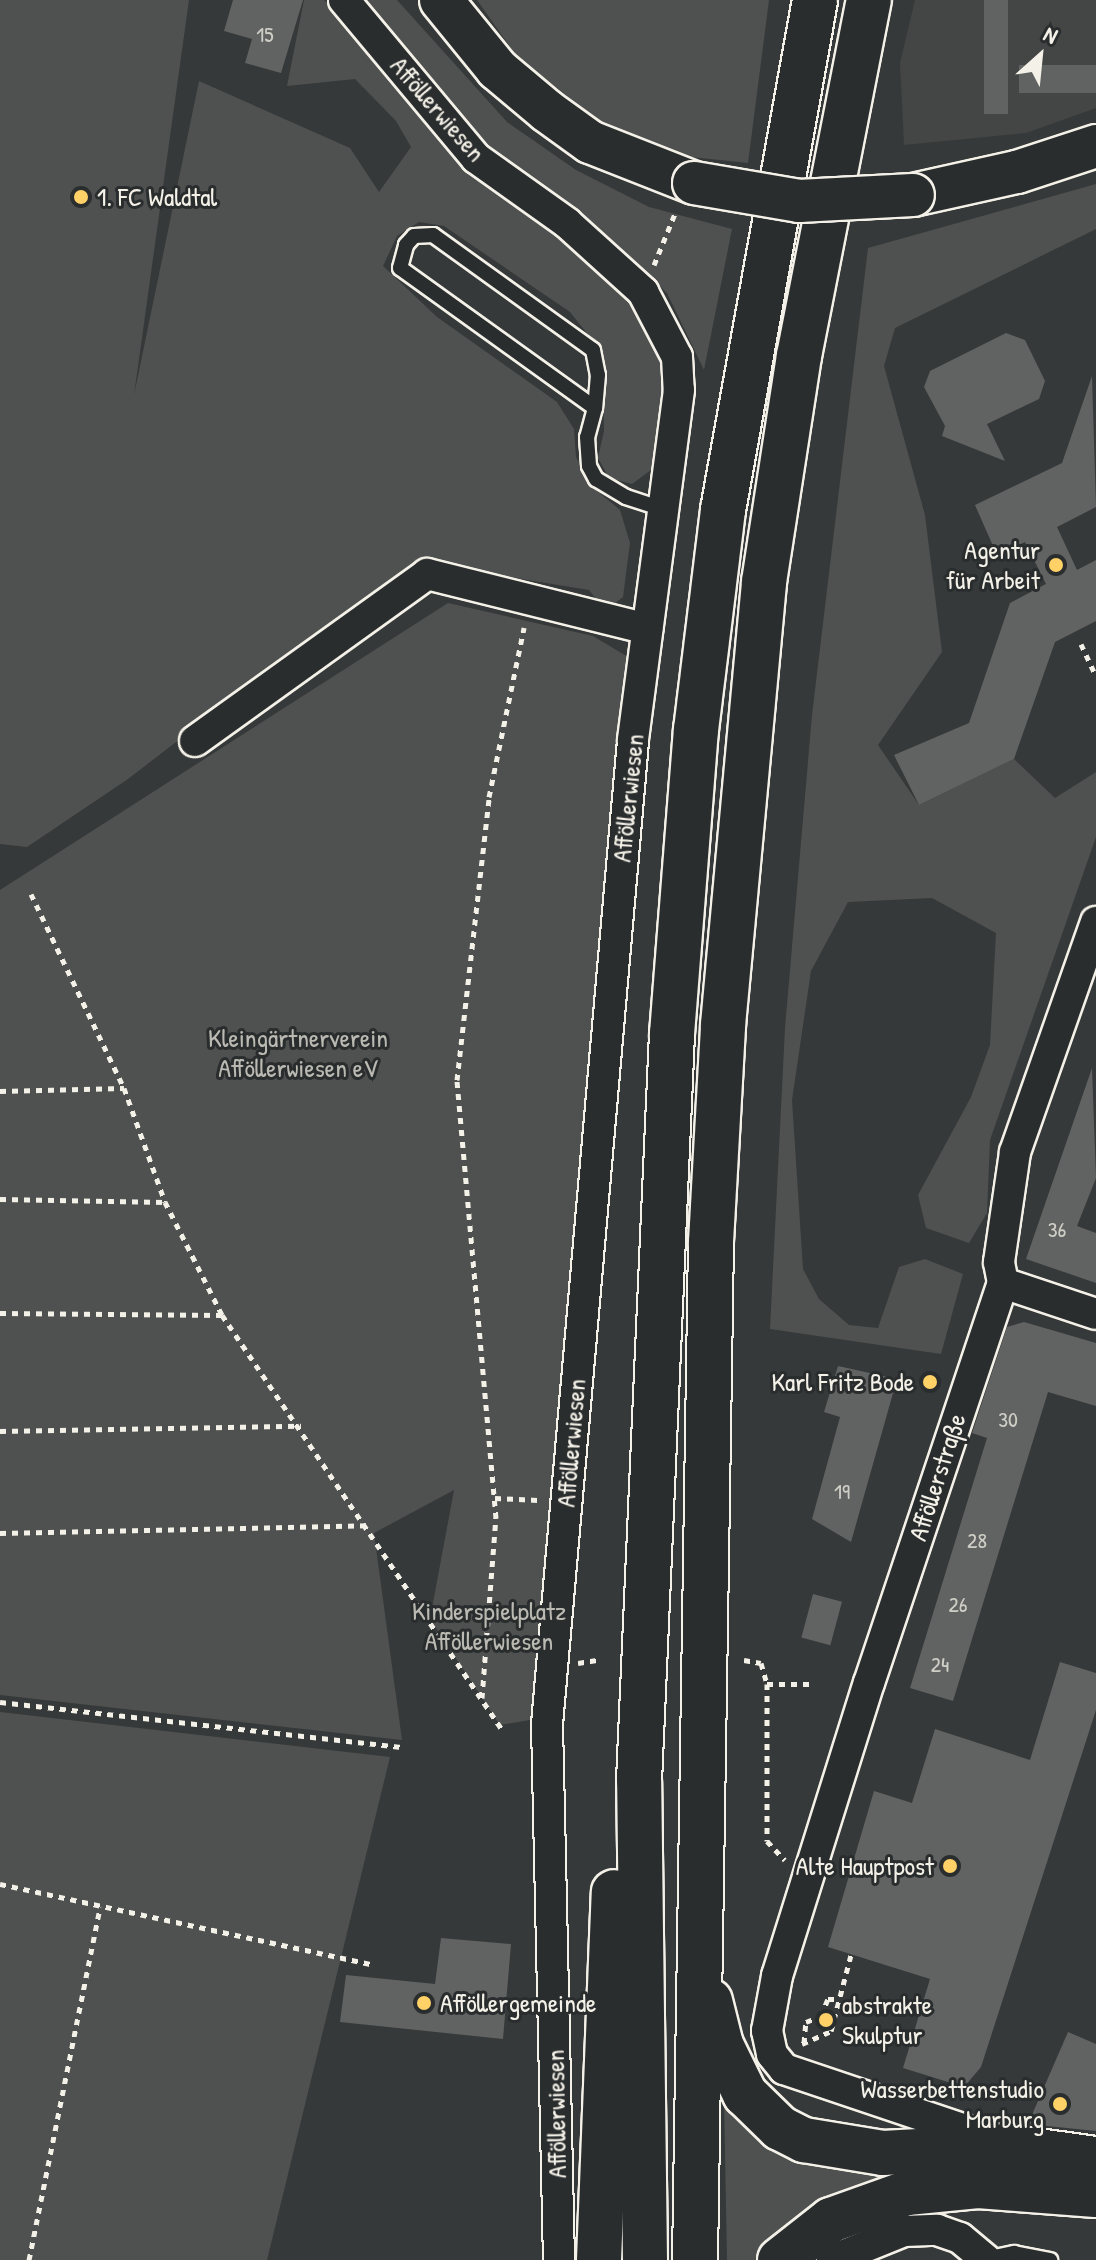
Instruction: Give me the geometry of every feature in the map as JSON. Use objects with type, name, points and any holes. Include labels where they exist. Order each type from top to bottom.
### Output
[{"type":"highway","points":[[645,2260],[639,1781],[657,1269],[696,730],[728,480],[815,0]]},
{"type":"highway","points":[[695,2260],[695,1936],[711,1242],[739,818],[764,582],[799,356],[869,0]]},
{"type":"highway","points":[[599,2260],[614,1873],[639,1781]]},
{"type":"highway","points":[[695,1936],[721,2045],[736,2080],[780,2128],[845,2152],[1009,2146]]},
{"type":"highway","points":[[780,2260],[831,2220],[907,2193],[978,2186],[1096,2195]]},
{"type":"main road","points":[[441,0],[497,69],[547,111],[687,192],[799,201],[913,195],[1017,172],[1096,146]]},
{"type":"main road","points":[[1009,2146],[1096,2158]]},
{"type":"street","name":"Afföllerwiesen","points":[[344,0],[476,158],[567,223],[643,292],[677,357],[679,390],[647,629],[547,1724],[559,2260]]},
{"type":"street","points":[[195,741],[427,574],[647,629]]},
{"type":"street","name":"Afföllerstraße","points":[[1009,2146],[966,2126],[784,2069],[772,2054],[767,2031],[777,1976],[1003,1283],[999,1262],[1015,1152],[1096,922]]},
{"type":"street","points":[[1003,1283],[1096,1314]]},
{"type":"street","points":[[832,2260],[904,2231],[937,2230],[985,2259]]},
{"type":"lane","points":[[595,408],[410,277],[399,260],[414,236],[433,235],[593,350],[595,408],[587,437],[596,479],[663,509]]},
{"type":"lane","points":[[985,2259],[1014,2253],[1050,2260]]},
{"type":"path","points":[[643,292],[687,192]]},
{"type":"path","points":[[482,1698],[495,1498],[457,1080],[489,797],[530,600]]},
{"type":"path","points":[[1081,644],[1096,676]]},
{"type":"path","points":[[31,894],[124,1088],[165,1202],[222,1315],[369,1525],[503,1731]]},
{"type":"path","points":[[0,1091],[124,1088]]},
{"type":"path","points":[[0,1199],[165,1202]]},
{"type":"path","points":[[0,1313],[222,1315]]},
{"type":"path","points":[[0,1431],[301,1426]]},
{"type":"path","points":[[495,1498],[566,1501]]},
{"type":"path","points":[[0,1533],[369,1525]]},
{"type":"path","points":[[744,1660],[761,1663],[767,1684],[767,1841],[791,1864],[815,1865]]},
{"type":"path","points":[[767,1684],[814,1684]]},
{"type":"path","points":[[0,1702],[403,1747]]},
{"type":"path","points":[[0,1884],[371,1964]]},
{"type":"path","points":[[29,2260],[100,1907]]},
{"type":"path","points":[[815,2039],[831,2031],[851,1955]]},
{"type":"path","points":[[804,2043],[806,2022],[821,2016],[828,1999],[839,1999]]},
{"type":"shaded area","points":[[915,0],[1096,0],[1096,108],[1026,133],[904,145],[900,63]]},
{"type":"green space","points":[[0,0],[189,0],[134,395],[199,81],[350,148],[379,192],[411,147],[396,121],[355,79],[287,86],[304,0],[324,0],[348,21],[460,165],[568,238],[640,311],[662,350],[666,382],[651,470],[632,484],[609,478],[598,458],[604,431],[602,352],[570,312],[444,226],[419,222],[397,236],[383,266],[437,317],[557,402],[574,429],[576,457],[591,486],[620,510],[630,543],[623,597],[605,611],[589,590],[424,563],[315,635],[128,779],[27,847],[0,844]]},
{"type":"green space","points":[[361,0],[397,0],[507,122],[576,170],[649,207],[732,229],[704,370],[667,293],[616,245],[483,146]]},
{"type":"green space","points":[[477,0],[769,0],[748,163],[691,157],[615,133],[517,57]]},
{"type":"green space","points":[[1096,184],[1096,229],[895,328],[884,366],[925,515],[942,652],[878,745],[919,805],[1014,759],[1055,798],[1096,772],[1096,837],[990,1140],[987,1213],[969,1243],[926,1228],[918,1195],[971,1097],[990,1045],[996,933],[932,898],[848,902],[811,971],[792,1100],[803,1269],[819,1299],[849,1325],[878,1328],[899,1267],[925,1259],[963,1274],[941,1354],[770,1329],[785,1028],[812,715],[868,248]]},
{"type":"green space","name":"Kleingärtnerverein Afföllerwiesen eV","points":[[448,603],[593,636],[628,657],[541,1718],[500,1725],[430,1619],[454,1490],[374,1533],[402,1740],[0,1695],[0,890]]},
{"type":"green space","points":[[0,1712],[390,1757],[267,2260],[0,2260]]},
{"type":"green space","points":[[724,2099],[954,2165],[759,2260],[727,2260]]},
{"type":"building","points":[[233,0],[303,0],[281,73],[245,63],[252,39],[224,31]]},
{"type":"building","points":[[984,0],[1008,0],[1008,114],[984,114]]},
{"type":"building","points":[[1019,65],[1096,65],[1096,93],[1019,93]]},
{"type":"building","points":[[1006,333],[1025,340],[1045,381],[1039,399],[987,424],[1005,461],[942,436],[945,426],[924,387],[930,371]]},
{"type":"building","name":"Agentur für Arbeit","points":[[1092,376],[1096,507],[1057,527],[1077,570],[1096,560],[1096,621],[1055,642],[1014,759],[919,805],[894,755],[969,723],[1010,603],[1046,584],[1025,542],[997,555],[975,505],[1062,463]]},
{"type":"building","points":[[1092,1068],[1096,1178],[1077,1226],[1096,1233],[1096,1283],[1026,1259]]},
{"type":"building","points":[[1024,1322],[1096,1343],[1096,1406],[1048,1392],[953,1701],[910,1688],[987,1438],[972,1433],[1007,1327]]},
{"type":"building","points":[[838,1366],[897,1379],[851,1542],[812,1519],[840,1417],[824,1412]]},
{"type":"building","points":[[813,1594],[842,1602],[830,1645],[801,1637]]},
{"type":"building","name":"Alte Hauptpost","points":[[1060,1662],[1096,1673],[1096,1710],[981,2067],[964,2087],[903,2068],[930,1979],[828,1947],[874,1791],[912,1803],[935,1729],[1030,1760]]},
{"type":"building","name":"Afföllergemeinde","points":[[441,1938],[511,1944],[503,2039],[340,2022],[346,1975],[435,1984]]},
{"type":"building","points":[[1068,2032],[1096,2044],[1096,2131],[1028,2124]]},
{"type":"place","name":"1. FC Waldtal","points":[[81,197]]},
{"type":"place","name":"Agentur für Arbeit","points":[[1056,565]]},
{"type":"place","name":"Karl Fritz Bode","points":[[930,1382]]},
{"type":"place","name":"Alte Hauptpost","points":[[950,1866]]},
{"type":"place","name":"Afföllergemeinde","points":[[424,2003]]},
{"type":"place","name":"abstrakte Skulptur","points":[[826,2020]]},
{"type":"place","name":"Wasserbettenstudio Marburg","points":[[1060,2104]]},
{"type":"park label","name":"Kinderspielplatz Afföllerwiesen","points":[[489,1626]]}]
